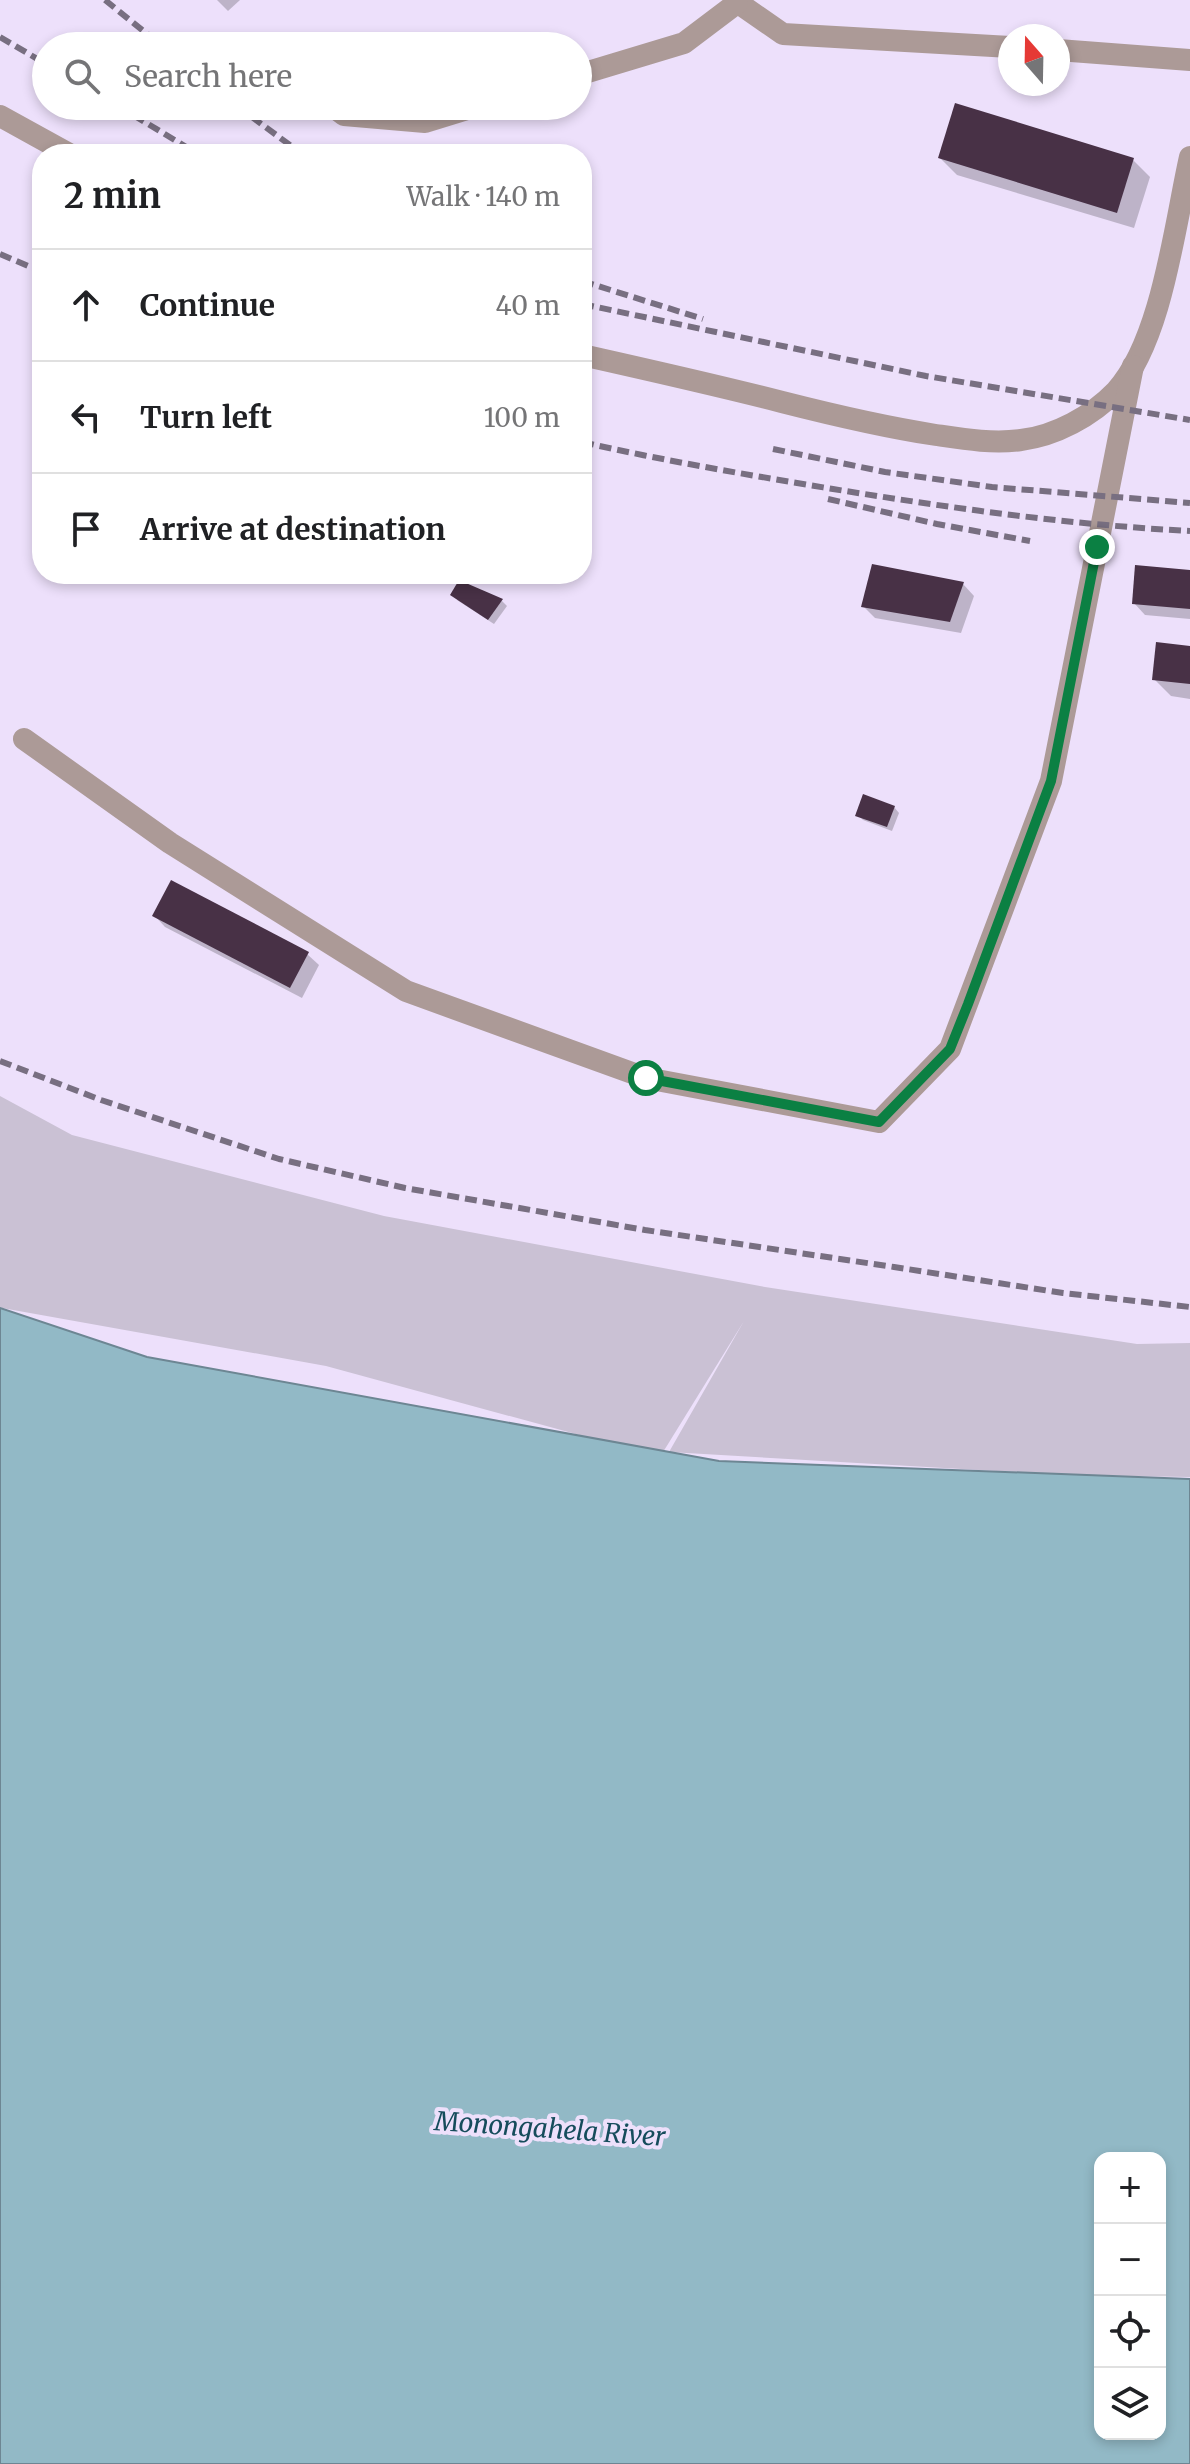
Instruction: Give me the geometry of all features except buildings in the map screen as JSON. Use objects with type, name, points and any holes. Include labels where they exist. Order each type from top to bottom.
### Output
[{"type":"lane","points":[[592,71],[684,43],[736,2],[783,34],[998,46]]},
{"type":"lane","points":[[1070,51],[1190,60]]},
{"type":"lane","points":[[0,116],[51,144]]},
{"type":"lane","points":[[402,120],[432,120]]},
{"type":"lane","points":[[592,357],[864,422],[960,438],[1021,440],[1052,432],[1087,416],[1116,391],[1133,366],[1149,333],[1190,157]]},
{"type":"lane","points":[[24,739],[170,843],[406,991],[646,1078],[879,1122],[950,1049],[1051,781],[1133,366]]},
{"type":"shaded area","points":[[0,1096],[72,1135],[384,1216],[765,1287],[1137,1344],[1190,1343],[1190,1477],[1064,1475],[669,1452],[744,1321],[660,1457],[326,1366],[2,1308]]},
{"type":"water","name":"Monongahela River","points":[[0,1308],[147,1357],[719,1461],[1190,1479],[1190,2464],[0,2464]]},
{"type":"railway","points":[[105,0],[145,32]]},
{"type":"railway","points":[[0,37],[32,56]]},
{"type":"railway","points":[[141,120],[181,144]]},
{"type":"railway","points":[[256,120],[288,144]]},
{"type":"railway","points":[[0,254],[32,268]]},
{"type":"railway","points":[[592,284],[703,319]]},
{"type":"railway","points":[[592,306],[926,376],[1190,420]]},
{"type":"railway","points":[[592,444],[922,503],[1056,520],[1190,531]]},
{"type":"railway","points":[[773,449],[885,472],[992,487],[1190,503]]},
{"type":"railway","points":[[828,499],[1030,541]]},
{"type":"railway","points":[[0,1061],[101,1100],[279,1159],[405,1188],[645,1230],[1063,1293],[1190,1307]]},
{"type":"route","points":[[646,1078],[879,1122],[950,1049],[1051,781],[1097,547]]}]
